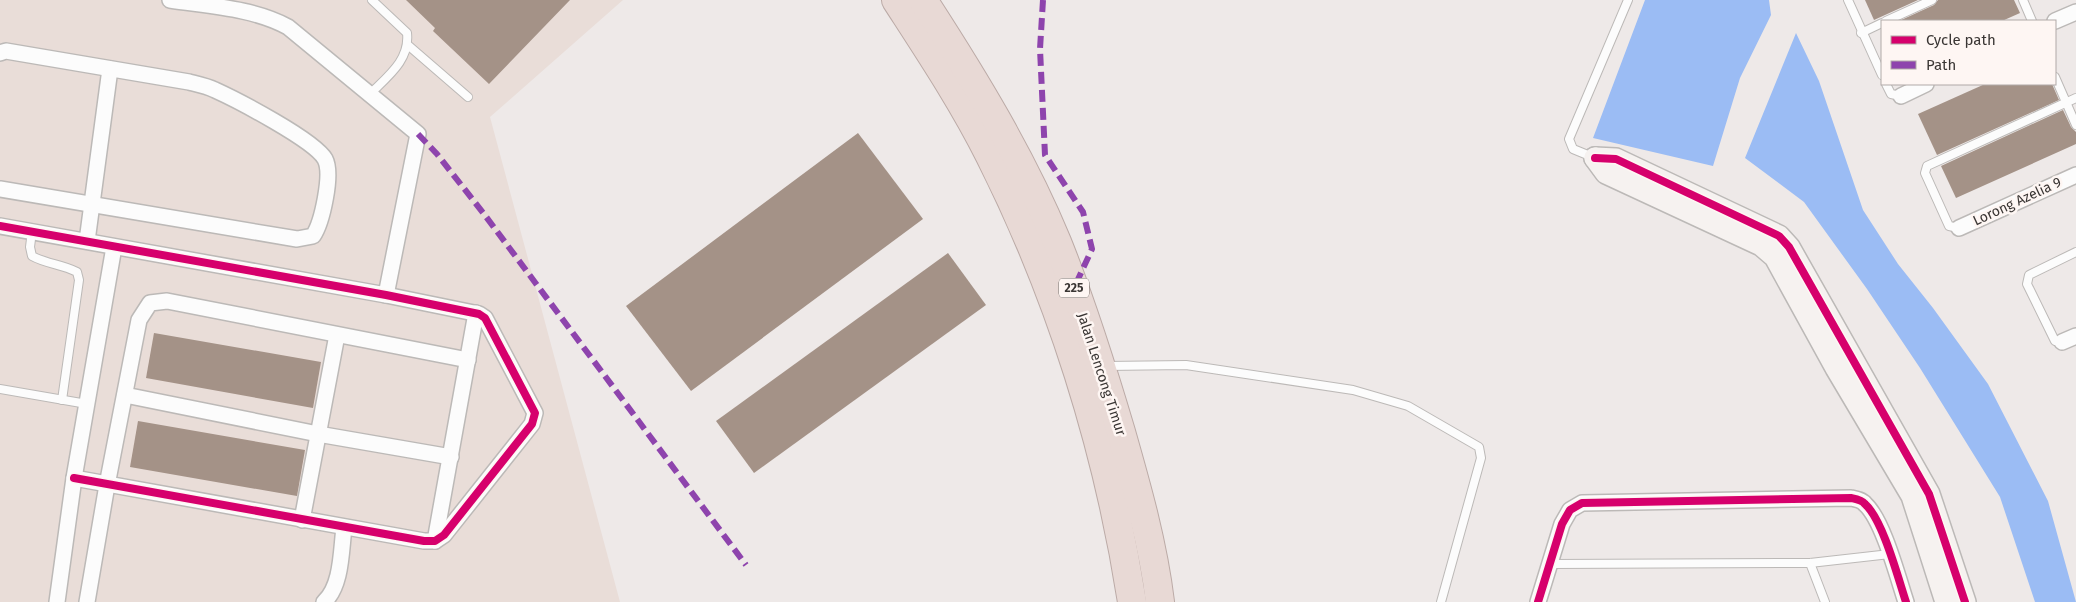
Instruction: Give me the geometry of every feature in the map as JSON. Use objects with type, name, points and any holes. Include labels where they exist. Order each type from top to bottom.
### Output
[{"type":"highway","name":"Jalan Lencong Timur","points":[[896,0],[956,96],[989,154],[1033,250],[1069,348],[1102,452],[1111,488],[1132,602]]},
{"type":"highway","name":"Jalan Lencong Timur","points":[[923,0],[1006,136],[1056,241],[1102,366],[1141,504],[1160,602]]},
{"type":"street","points":[[170,0],[250,13],[278,22],[418,134],[386,295]]},
{"type":"street","points":[[2056,21],[2076,12]]},
{"type":"street","points":[[0,53],[6,51],[189,82],[225,95],[312,146],[326,161],[328,171],[320,226],[313,236],[297,239],[0,189]]},
{"type":"street","points":[[87,242],[110,69]]},
{"type":"street","points":[[1901,96],[1924,85]]},
{"type":"street","points":[[1595,158],[1606,173],[1760,245],[1775,257],[1836,368],[1912,496],[1946,602]]},
{"type":"street","points":[[1595,158],[1616,159],[1779,236],[1789,247],[1930,494],[1965,602]]},
{"type":"street","name":"Lorong Azelia 9","points":[[1959,228],[2076,175]]},
{"type":"street","points":[[0,226],[386,295],[476,313],[486,318],[534,410],[535,416],[532,424],[450,529],[435,541],[424,541],[344,528],[74,478]]},
{"type":"street","points":[[56,602],[74,478],[114,247]]},
{"type":"street","points":[[87,602],[107,484],[139,320],[150,303],[167,301],[468,360]]},
{"type":"street","points":[[435,541],[476,313]]},
{"type":"street","points":[[302,520],[337,335]]},
{"type":"street","points":[[2062,342],[2076,336]]},
{"type":"street","points":[[125,395],[318,434],[451,457]]},
{"type":"street","points":[[1538,602],[1562,524],[1570,510],[1582,503],[1851,498],[1864,502],[1872,511],[1890,554],[1906,602]]},
{"type":"street","points":[[324,602],[329,597],[335,582],[344,528]]},
{"type":"lane","points":[[370,94],[394,70],[409,46],[408,33],[372,0]]},
{"type":"lane","points":[[1595,158],[1573,149],[1569,139],[1628,0]]},
{"type":"lane","points":[[1848,0],[1881,73]]},
{"type":"lane","points":[[1888,20],[1932,0]]},
{"type":"lane","points":[[2023,0],[2032,20]]},
{"type":"lane","points":[[1862,32],[1881,23]]},
{"type":"lane","points":[[409,46],[468,97]]},
{"type":"lane","points":[[2056,79],[2076,125]]},
{"type":"lane","points":[[1886,85],[1891,94],[1901,96]]},
{"type":"lane","points":[[1959,228],[1949,226],[1924,173],[1927,166],[2076,98]]},
{"type":"lane","points":[[32,231],[30,247],[32,256],[40,261],[65,265],[77,272],[79,280],[62,400]]},
{"type":"lane","points":[[2062,342],[2055,341],[2026,284],[2026,279],[2029,274],[2076,252]]},
{"type":"lane","points":[[1102,366],[1186,365],[1353,390],[1408,406],[1479,446],[1481,458],[1441,602]]},
{"type":"lane","points":[[0,389],[87,404]]},
{"type":"lane","points":[[1550,564],[1810,563],[1890,554]]},
{"type":"lane","points":[[1810,563],[1825,602]]},
{"type":"shaded area","points":[[0,0],[623,0],[490,117],[620,602],[0,602]]},
{"type":"water","points":[[1645,0],[1769,0],[1771,15],[1740,78],[1713,166],[1593,138]]},
{"type":"water","points":[[1796,33],[1819,81],[1863,210],[1898,264],[1933,308],[1988,384],[2048,501],[2076,602],[2035,602],[2000,497],[1920,368],[1867,289],[1804,202],[1745,158]]},
{"type":"building","points":[[406,0],[570,0],[489,84],[433,31],[435,28]]},
{"type":"building","points":[[1865,0],[1918,0],[1874,20]]},
{"type":"building","points":[[1938,0],[2014,0],[2020,13],[2004,20],[1901,20],[1934,5]]},
{"type":"building","points":[[1983,85],[2052,85],[2059,100],[1937,155],[1918,114]]},
{"type":"building","points":[[2063,110],[2071,127],[2076,132],[2076,144],[1956,198],[1941,166]]},
{"type":"building","points":[[858,133],[923,219],[691,391],[626,306]]},
{"type":"building","points":[[948,253],[986,305],[754,473],[716,421]]},
{"type":"building","points":[[154,333],[321,362],[313,408],[146,378]]},
{"type":"building","points":[[138,421],[305,450],[297,496],[130,467]]},
{"type":"marked path","points":[[1043,0],[1040,49],[1045,155],[1083,212],[1092,249],[1074,288]]},
{"type":"marked path","points":[[418,134],[437,154],[484,214],[746,565]]},
{"type":"cycle path","points":[[1595,158],[1616,159],[1779,236],[1789,247],[1929,494],[1965,602]]},
{"type":"cycle path","points":[[0,226],[386,295],[479,314],[485,318],[535,413],[532,424],[444,535],[435,541],[424,541],[74,478]]},
{"type":"cycle path","points":[[1538,602],[1562,524],[1570,510],[1582,503],[1851,498],[1864,503],[1878,523],[1906,602]]}]
